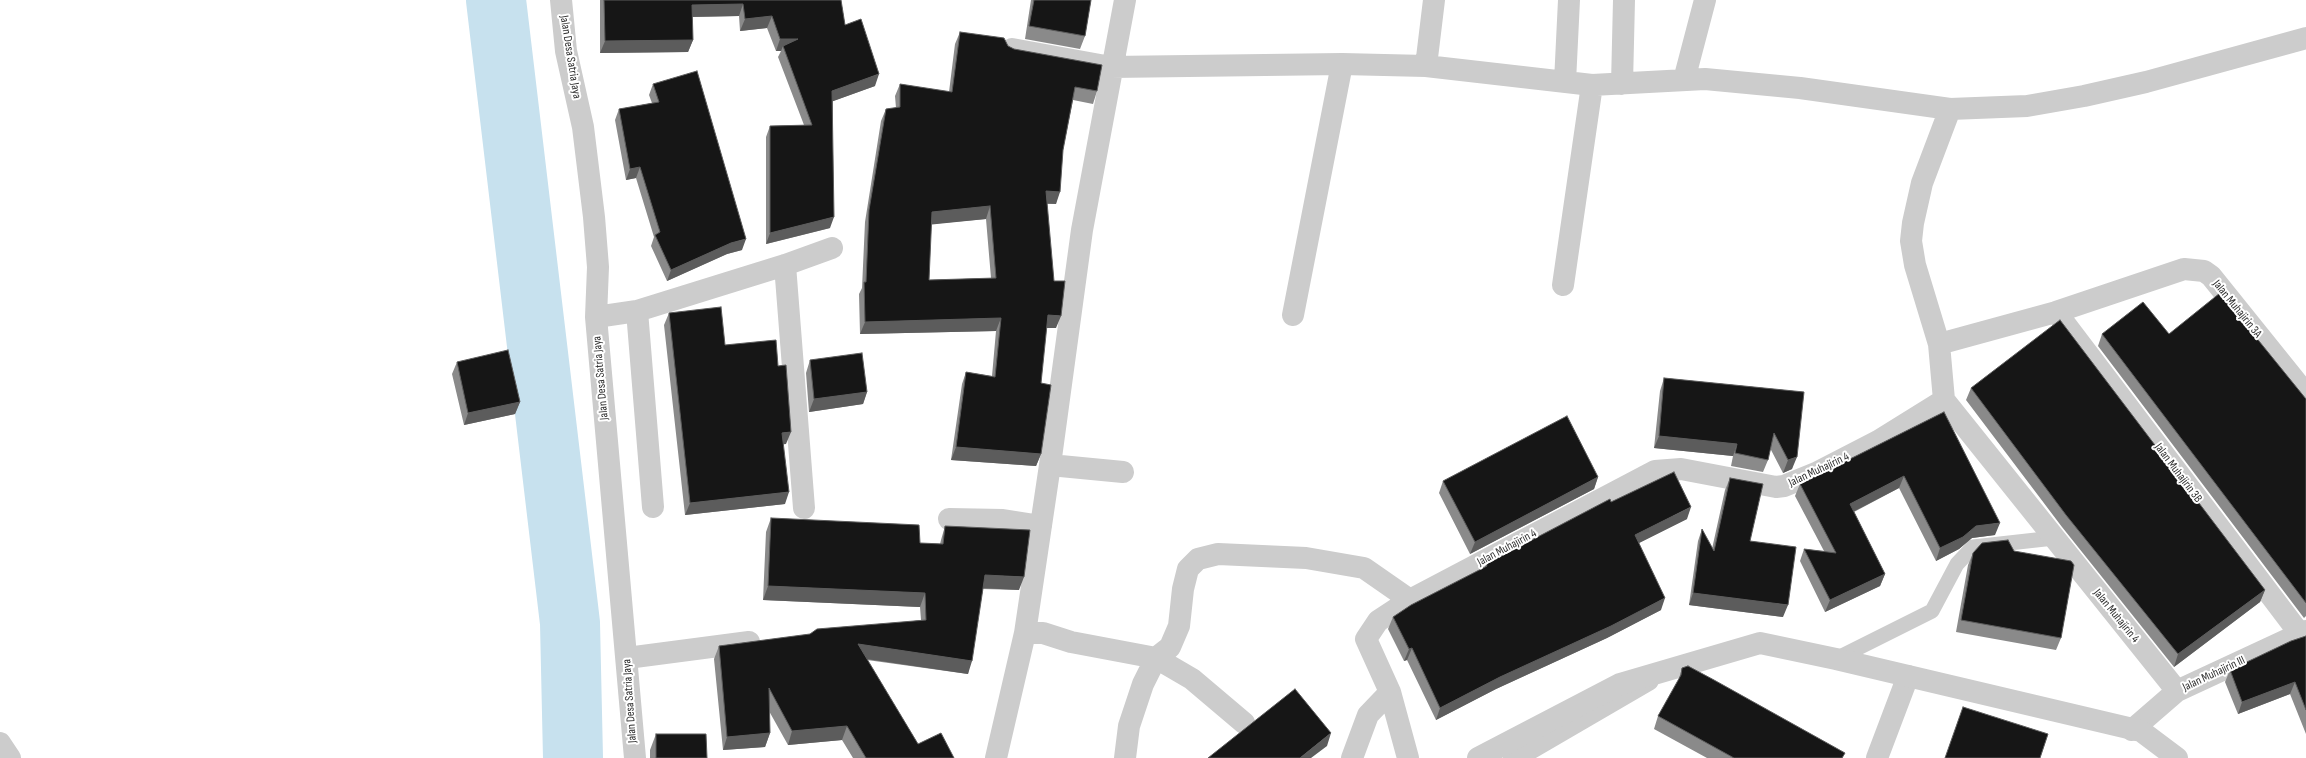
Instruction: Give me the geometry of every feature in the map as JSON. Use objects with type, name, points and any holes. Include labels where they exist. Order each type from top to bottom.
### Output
[{"type":"street","name":"Jalan Desa Satria Jaya","points":[[561,0],[566,51],[583,127],[594,217],[598,267],[596,317],[635,758]]},
{"type":"street","points":[[996,758],[1025,633],[1050,465],[1082,230],[1124,0]]},
{"type":"street","points":[[1426,66],[1434,0]]},
{"type":"street","points":[[1565,82],[1569,0]]},
{"type":"street","points":[[1622,84],[1624,0]]},
{"type":"street","points":[[1684,80],[1705,0]]},
{"type":"street","points":[[1012,49],[1111,67],[1342,64],[1426,66],[1592,85],[1705,79],[1800,88],[1950,109],[2028,106],[2084,96],[2146,82],[2306,38]]},
{"type":"street","points":[[1293,315],[1342,64]]},
{"type":"street","points":[[1563,285],[1592,85]]},
{"type":"street","points":[[1944,400],[1939,344],[1915,265],[1912,241],[1913,223],[1922,183],[1950,109]]},
{"type":"street","points":[[596,317],[637,311],[785,265],[832,248]]},
{"type":"street","points":[[785,265],[804,508]]},
{"type":"street","name":"Jalan Muhajirin 3A","points":[[1939,344],[2056,312],[2184,269],[2204,271],[2211,276],[2306,394]]},
{"type":"street","points":[[637,311],[653,507]]},
{"type":"street","name":"Jalan Muhajirin 3B","points":[[2056,312],[2303,632]]},
{"type":"street","name":"Jalan Muhajirin 4","points":[[1390,692],[1366,639],[1378,621],[1410,600],[1656,471],[1681,469],[1776,487],[1784,486],[1816,473],[1878,441],[1944,400],[2177,691]]},
{"type":"street","points":[[1050,465],[1124,472]]},
{"type":"street","points":[[950,519],[1002,520],[1041,526]]},
{"type":"street","points":[[1124,758],[1129,726],[1143,684],[1156,658],[1170,647],[1178,626],[1183,589],[1188,569],[1198,559],[1218,554],[1306,558],[1364,568],[1410,600]]},
{"type":"street","name":"Jalan Muhajirin III","points":[[2132,730],[2177,691],[2303,632]]},
{"type":"street","points":[[1025,633],[1043,633],[1071,642],[1156,658],[1192,679],[1244,723]]},
{"type":"street","points":[[627,658],[772,639]]},
{"type":"street","points":[[1478,758],[1620,684],[1760,643],[1836,659],[2132,730],[2142,731],[2177,758]]},
{"type":"street","points":[[1514,758],[1668,669]]},
{"type":"street","points":[[1877,758],[1908,676]]},
{"type":"street","points":[[1352,758],[1368,715],[1390,692]]},
{"type":"street","points":[[1390,692],[1408,758]]},
{"type":"street","points":[[0,743],[10,758]]},
{"type":"lane","points":[[1836,659],[1932,611],[1957,564],[1974,547],[2054,538]]},
{"type":"building","points":[[604,0],[841,0],[845,25],[861,19],[879,74],[832,91],[834,217],[770,233],[770,126],[812,125],[783,46],[798,39],[780,39],[772,16],[745,19],[743,4],[692,5],[693,40],[605,41]]},
{"type":"building","points":[[1034,0],[1091,0],[1085,36],[1029,26]]},
{"type":"building","points":[[960,32],[1004,38],[1008,46],[1014,49],[1102,65],[1097,91],[1075,87],[1063,150],[1060,192],[1046,191],[1054,281],[1065,281],[1061,316],[1048,315],[1041,383],[1051,385],[1041,454],[956,447],[966,372],[995,377],[1001,318],[865,322],[864,282],[866,282],[869,210],[886,109],[900,107],[900,84],[952,92]],"holes":[[[990,206],[996,278],[929,280],[932,212]]]},
{"type":"building","points":[[697,71],[746,239],[731,243],[671,270],[655,235],[660,232],[640,167],[630,169],[619,109],[659,102],[653,84]]},
{"type":"building","points":[[2220,293],[2306,399],[2306,603],[2102,334],[2143,302],[2169,334]]},
{"type":"building","points":[[721,307],[725,345],[776,340],[778,366],[786,365],[791,432],[782,433],[789,492],[690,503],[669,313]]},
{"type":"building","points":[[2060,320],[2265,590],[2178,654],[2066,515],[1971,388]]},
{"type":"building","points":[[508,350],[520,402],[468,413],[457,362]]},
{"type":"building","points":[[862,353],[867,392],[814,399],[810,360]]},
{"type":"building","points":[[1664,378],[1804,392],[1797,457],[1788,460],[1774,433],[1768,460],[1735,453],[1737,444],[1659,436]]},
{"type":"building","points":[[1944,412],[2000,523],[1976,526],[1963,537],[1940,548],[1904,476],[1850,504],[1885,574],[1830,600],[1804,549],[1836,553],[1800,484]]},
{"type":"building","points":[[1567,416],[1598,477],[1475,542],[1443,481]]},
{"type":"building","points":[[1674,472],[1691,507],[1635,535],[1665,598],[1611,626],[1500,677],[1440,708],[1412,648],[1409,649],[1393,617],[1411,605],[1487,566],[1486,564],[1610,499],[1611,502]]},
{"type":"building","points":[[1730,478],[1763,484],[1750,541],[1796,547],[1788,605],[1693,593],[1702,529],[1714,551]]},
{"type":"building","points":[[771,518],[919,525],[920,543],[943,544],[945,526],[1030,530],[1024,577],[985,575],[972,661],[858,644],[918,744],[941,733],[954,758],[866,758],[847,726],[792,731],[769,688],[770,733],[727,737],[719,646],[810,634],[817,629],[926,620],[925,593],[768,586]]},
{"type":"building","points":[[2008,540],[2014,551],[2071,561],[2074,565],[2061,638],[1961,620],[1973,553],[1982,543]]},
{"type":"building","points":[[2306,636],[2306,710],[2295,682],[2242,702],[2230,670],[2291,641]]},
{"type":"building","points":[[1688,666],[1845,753],[1842,758],[1734,758],[1658,716],[1681,675],[1682,668]]},
{"type":"building","points":[[1295,689],[1331,733],[1300,758],[1208,758]]},
{"type":"building","points":[[1963,707],[2048,734],[2040,758],[1945,758]]},
{"type":"building","points":[[656,734],[706,734],[707,758],[656,758]]},
{"type":"waterway","points":[[496,0],[570,623],[573,758]]}]
